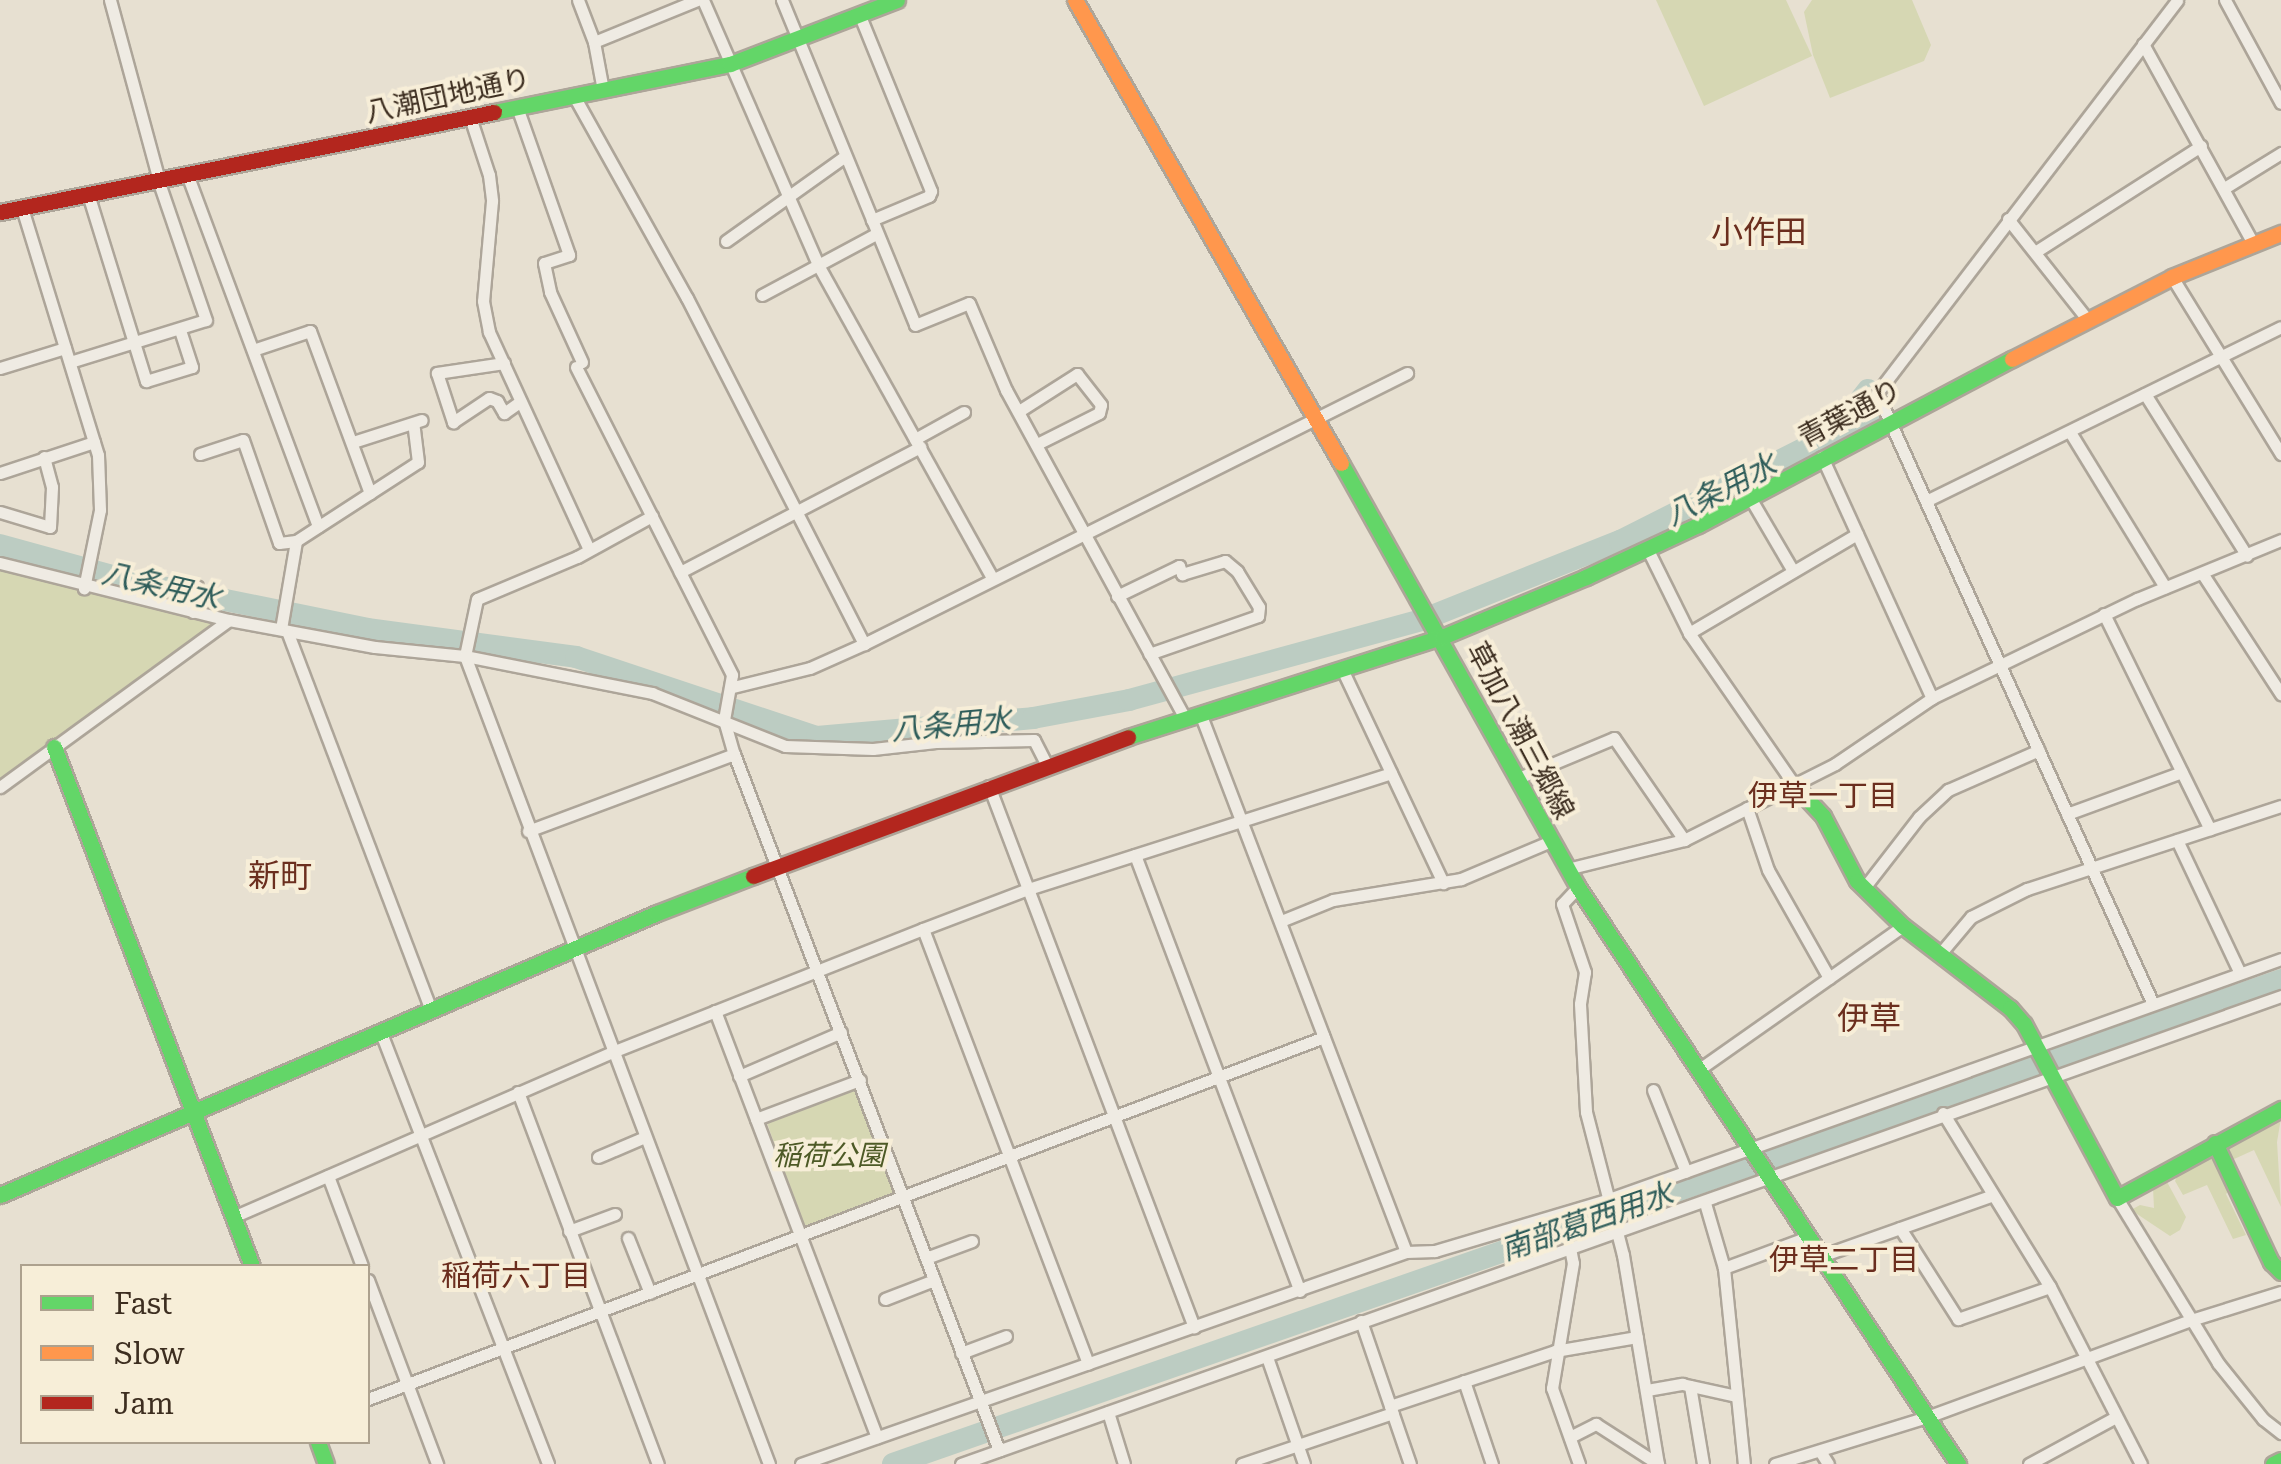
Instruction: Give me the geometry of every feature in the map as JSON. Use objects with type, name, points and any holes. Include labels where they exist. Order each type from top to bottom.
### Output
[{"type":"street","points":[[70,362],[206,320],[158,180],[110,0]]},
{"type":"street","points":[[578,0],[594,42],[603,90]]},
{"type":"street","points":[[594,42],[700,0],[818,265],[993,580]]},
{"type":"street","points":[[782,0],[915,325],[969,303],[1018,411],[1117,596],[1149,654],[1192,716],[1242,821],[1406,1252]]},
{"type":"street","name":"八潮団地通り","points":[[0,212],[730,64],[897,0]]},
{"type":"street","name":"草加八潮三郷線","points":[[1075,0],[1442,637],[1550,841],[1958,1464]]},
{"type":"street","points":[[2152,1004],[1876,393],[2177,0]]},
{"type":"street","points":[[2225,0],[2281,103]]},
{"type":"street","points":[[860,16],[931,191],[929,196],[872,220]]},
{"type":"street","points":[[2143,44],[2226,187],[2253,243]]},
{"type":"street","points":[[574,96],[687,298],[864,644]]},
{"type":"street","points":[[517,107],[569,255],[544,263],[550,292],[579,365],[732,675],[733,687],[724,720],[734,754],[979,1402],[1006,1464]]},
{"type":"street","points":[[470,117],[489,175],[492,201],[483,301],[488,332],[589,549]]},
{"type":"street","points":[[2035,252],[2201,146]]},
{"type":"street","points":[[2226,187],[2281,153]]},
{"type":"street","points":[[726,241],[845,156]]},
{"type":"street","points":[[187,174],[318,526]]},
{"type":"street","points":[[88,194],[146,380],[192,367],[180,329]]},
{"type":"street","points":[[22,208],[94,442],[100,490],[86,584]]},
{"type":"street","points":[[2008,219],[2087,319]]},
{"type":"street","name":"青葉通り","points":[[0,1196],[431,1010],[778,867],[1046,764],[1442,637],[1648,550],[2087,319],[2172,277],[2281,233]]},
{"type":"street","points":[[762,295],[876,234]]},
{"type":"street","points":[[2172,277],[2281,454]]},
{"type":"street","points":[[1926,501],[2281,327]]},
{"type":"street","points":[[253,350],[310,331],[370,492]]},
{"type":"street","points":[[0,368],[65,348]]},
{"type":"street","points":[[504,364],[436,373],[453,422],[488,398],[497,401],[504,413],[520,402]]},
{"type":"street","points":[[733,687],[810,668],[864,644],[1407,373]]},
{"type":"street","points":[[1018,411],[1077,374],[1101,405],[1098,413],[1037,444]]},
{"type":"street","points":[[2145,394],[2246,556]]},
{"type":"street","points":[[680,572],[797,514],[964,412]]},
{"type":"street","points":[[200,454],[243,440],[279,542],[296,541],[418,462],[418,422],[352,442]]},
{"type":"street","points":[[2070,432],[2165,586]]},
{"type":"street","points":[[0,473],[94,442]]},
{"type":"street","points":[[1822,457],[1932,698]]},
{"type":"street","points":[[0,512],[50,528],[52,486],[44,458]]},
{"type":"street","points":[[1749,496],[1793,572]]},
{"type":"street","points":[[652,516],[477,599],[465,656],[769,1464]]},
{"type":"street","points":[[1689,633],[1857,534]]},
{"type":"street","points":[[1567,869],[1684,840],[1795,786],[1932,698],[2165,586],[2281,540]]},
{"type":"street","points":[[296,541],[283,627],[431,1010]]},
{"type":"street","points":[[1648,550],[1689,633],[1795,786],[1813,802],[1850,872],[1903,926],[2010,1008],[2038,1048],[2116,1198],[2190,1320],[2236,1387],[2263,1419],[2281,1433]]},
{"type":"street","points":[[1117,596],[1178,566],[1182,574],[1225,561],[1237,571],[1259,607],[1258,616],[1149,654]]},
{"type":"street","points":[[0,564],[194,608],[229,620],[465,656],[652,693],[785,746],[873,749],[936,742],[1034,740],[1046,764]]},
{"type":"street","points":[[2202,573],[2281,694]]},
{"type":"street","points":[[194,608],[197,586]]},
{"type":"street","points":[[2104,614],[2210,829]]},
{"type":"street","points":[[0,787],[229,620]]},
{"type":"street","points":[[1342,669],[1443,883]]},
{"type":"street","points":[[1516,780],[1614,738],[1684,840]]},
{"type":"street","points":[[54,747],[251,1264]]},
{"type":"street","points":[[1864,888],[1919,817],[1948,790],[2038,750]]},
{"type":"street","points":[[528,831],[734,754]]},
{"type":"street","points":[[2067,814],[2182,772]]},
{"type":"street","points":[[233,1217],[612,1052],[923,929],[1028,889],[1391,773]]},
{"type":"street","points":[[989,786],[1194,1327]]},
{"type":"street","points":[[1939,954],[1971,916],[2027,889],[2281,806]]},
{"type":"street","points":[[1746,808],[1768,870],[1828,978]]},
{"type":"street","points":[[2177,840],[2240,973]]},
{"type":"street","points":[[1281,922],[1332,900],[1443,883],[1550,841]]},
{"type":"street","points":[[1135,855],[1300,1290]]},
{"type":"street","points":[[1578,887],[1562,904],[1585,972],[1580,1004],[1586,1112],[1616,1227],[1658,1464]]},
{"type":"street","points":[[1698,1070],[1903,926]]},
{"type":"street","points":[[923,929],[1088,1364]]},
{"type":"street","points":[[801,1464],[1406,1252],[1435,1252],[1609,1202],[2281,959]]},
{"type":"street","points":[[961,1464],[1570,1248],[1616,1227],[1705,1203],[1768,1175],[2050,1073],[2281,996]]},
{"type":"street","points":[[715,1011],[877,1438]]},
{"type":"street","points":[[381,1032],[548,1464]]},
{"type":"street","points":[[739,1076],[841,1032]]},
{"type":"street","points":[[370,1398],[1324,1037]]},
{"type":"street","points":[[756,1118],[860,1080]]},
{"type":"street","points":[[1653,1090],[1686,1172]]},
{"type":"street","points":[[518,1092],[658,1464]]},
{"type":"street","points":[[2116,1198],[2281,1109]]},
{"type":"street","points":[[1943,1113],[2050,1287],[2141,1464]]},
{"type":"street","points":[[598,1157],[645,1137]]},
{"type":"street","points":[[2215,1143],[2271,1262],[2281,1272]]},
{"type":"street","points":[[328,1176],[361,1264]]},
{"type":"street","points":[[1821,1256],[1993,1195]]},
{"type":"street","points":[[1705,1203],[1724,1268],[1744,1464]]},
{"type":"street","points":[[569,1230],[615,1214]]},
{"type":"street","points":[[1900,1228],[1958,1318],[2050,1287]]},
{"type":"street","points":[[1724,1268],[1808,1237]]},
{"type":"street","points":[[628,1238],[650,1293]]},
{"type":"street","points":[[926,1258],[972,1241]]},
{"type":"street","points":[[1570,1248],[1572,1263],[1554,1351],[1552,1388],[1579,1464]]},
{"type":"street","points":[[885,1299],[934,1280]]},
{"type":"street","points":[[370,1285],[436,1464]]},
{"type":"street","points":[[1775,1464],[1927,1417],[2085,1357],[2281,1292]]},
{"type":"street","points":[[1361,1321],[1410,1464]]},
{"type":"street","points":[[961,1353],[1006,1336]]},
{"type":"street","points":[[1242,1464],[1554,1351],[1637,1337]]},
{"type":"street","points":[[1268,1356],[1304,1464]]},
{"type":"street","points":[[1464,1382],[1492,1464]]},
{"type":"street","points":[[1647,1390],[1690,1386],[1736,1396]]},
{"type":"street","points":[[1690,1386],[1703,1464]]},
{"type":"street","points":[[1108,1412],[1124,1464]]},
{"type":"street","points":[[2029,1464],[2116,1417]]},
{"type":"street","points":[[1570,1437],[1596,1424],[1658,1464]]},
{"type":"street","points":[[1820,1451],[1828,1464]]},
{"type":"street","points":[[2273,1464],[2281,1460]]},
{"type":"green space","points":[[1656,0],[1786,0],[1812,56],[1704,106]]},
{"type":"green space","points":[[1812,0],[1912,0],[1931,45],[1924,61],[1830,98],[1813,55],[1804,12]]},
{"type":"green space","points":[[0,564],[219,621],[0,783]]},
{"type":"green space","name":"稲荷公園","points":[[852,1088],[858,1090],[895,1187],[891,1195],[808,1226],[802,1223],[766,1120]]},
{"type":"green space","points":[[2281,1118],[2277,1142],[2281,1207],[2254,1150],[2232,1160],[2227,1149],[2230,1143]]},
{"type":"green space","points":[[2215,1156],[2230,1190],[2226,1194],[2246,1235],[2233,1239],[2207,1185],[2183,1195],[2175,1181],[2178,1174]]},
{"type":"green space","points":[[2166,1180],[2186,1217],[2180,1230],[2170,1236],[2131,1210],[2140,1205],[2154,1208],[2153,1188]]},
{"type":"waterway","points":[[1839,427],[1868,390]]},
{"type":"waterway","name":"八条用水","points":[[0,545],[127,580],[367,629],[576,657],[817,737],[1033,718],[1129,700],[1422,620],[1620,541],[1870,415]]},
{"type":"waterway","name":"南部葛西用水","points":[[893,1464],[2281,980]]},
{"type":"traffic: fast","points":[[494,112],[730,64],[897,0]]},
{"type":"traffic: fast","points":[[1128,737],[1442,637],[1586,577],[1698,525],[2012,359]]},
{"type":"traffic: fast","points":[[1341,463],[1578,887],[1958,1464]]},
{"type":"traffic: fast","points":[[54,747],[251,1264]]},
{"type":"traffic: fast","points":[[1795,786],[1823,816],[1857,881],[1903,926],[2010,1008],[2024,1024],[2117,1198],[2281,1109]]},
{"type":"traffic: fast","points":[[0,1195],[657,913],[753,876]]},
{"type":"traffic: fast","points":[[2215,1143],[2271,1262],[2281,1272]]},
{"type":"traffic: fast","points":[[319,1444],[326,1464]]},
{"type":"traffic: fast","points":[[2273,1464],[2281,1460]]},
{"type":"traffic: slow","points":[[1075,0],[1341,463]]},
{"type":"traffic: slow","points":[[2012,359],[2172,277],[2281,233]]},
{"type":"traffic: jam","points":[[0,212],[494,112]]},
{"type":"traffic: jam","points":[[753,876],[1128,737]]},
{"type":"district","name":"小作田","points":[[1759,232]]},
{"type":"district","name":"伊草一丁目","points":[[1823,796]]},
{"type":"district","name":"新町","points":[[280,876]]},
{"type":"district","name":"伊草","points":[[1869,1018]]},
{"type":"district","name":"伊草二丁目","points":[[1844,1260]]},
{"type":"district","name":"稲荷六丁目","points":[[516,1276]]}]
